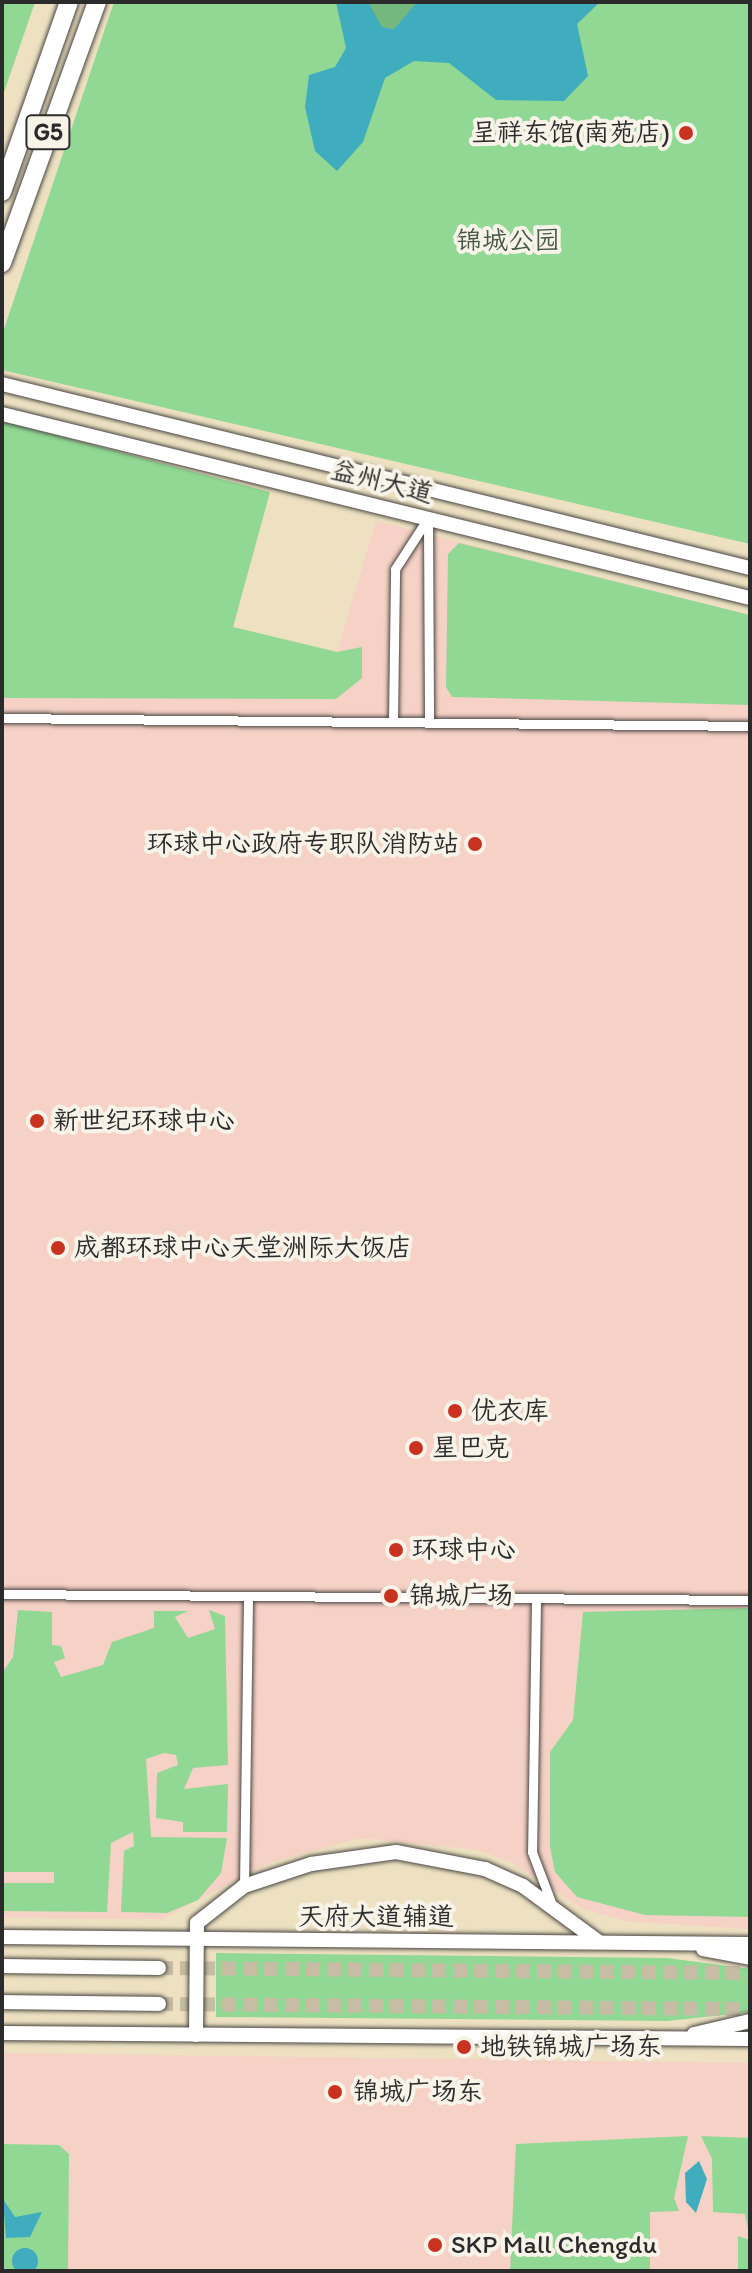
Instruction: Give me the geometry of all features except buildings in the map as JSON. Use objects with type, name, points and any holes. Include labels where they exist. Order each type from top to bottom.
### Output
[{"type":"highway","name":"G5","points":[[2,192],[69,2]]},
{"type":"highway","name":"G5","points":[[2,263],[97,2]]},
{"type":"street","name":"益州大道","points":[[2,384],[750,568]]},
{"type":"street","name":"益州大道","points":[[2,414],[750,598]]},
{"type":"street","points":[[393,720],[395,569],[428,518]]},
{"type":"street","points":[[428,518],[429,721]]},
{"type":"street","points":[[2,718],[750,726]]},
{"type":"street","points":[[2,1594],[536,1601],[750,1600]]},
{"type":"street","points":[[244,1886],[248,1596]]},
{"type":"street","points":[[536,1601],[532,1852],[556,1910]]},
{"type":"street","points":[[196,2035],[197,1939],[206,1910],[244,1886],[325,1861],[396,1852],[485,1869],[556,1910],[599,1942]]},
{"type":"street","name":"天府大道辅道","points":[[2,1937],[750,1944]]},
{"type":"street","points":[[676,1943],[750,1958]]},
{"type":"street","points":[[2,1966],[159,1968]]},
{"type":"street","points":[[2,2002],[159,2004]]},
{"type":"street","points":[[674,2039],[750,2021]]},
{"type":"street","points":[[2,2033],[750,2039]]},
{"type":"shaded area","points":[[2,421],[270,492],[233,628],[337,652],[376,521],[750,615],[750,1929],[626,1921],[583,1909],[511,1862],[478,1850],[361,1838],[268,1863],[162,1919],[2,1918]]},
{"type":"shaded area","points":[[2,2053],[750,2063],[750,2271],[2,2271]]},
{"type":"green space","points":[[2,2],[35,2],[2,98]]},
{"type":"green space","name":"锦城公园","points":[[114,2],[750,2],[750,544],[2,370],[2,335]]},
{"type":"green space","points":[[417,2],[394,29],[382,27],[367,4]]},
{"type":"green space","points":[[2,421],[270,492],[233,627],[337,652],[362,647],[362,678],[336,699],[2,698]]},
{"type":"green space","points":[[459,543],[750,615],[750,705],[452,697],[446,687],[448,554]]},
{"type":"green space","points":[[750,1608],[750,1917],[645,1915],[577,1897],[555,1872],[550,1847],[550,1752],[573,1720],[583,1612]]},
{"type":"green space","points":[[18,1610],[52,1612],[52,1645],[61,1646],[65,1658],[54,1662],[61,1677],[103,1665],[112,1642],[154,1628],[154,1611],[188,1611],[175,1617],[188,1638],[215,1629],[209,1610],[225,1616],[228,1765],[193,1768],[184,1789],[228,1784],[227,1832],[183,1832],[183,1822],[156,1818],[157,1773],[178,1765],[176,1755],[164,1753],[146,1759],[151,1837],[227,1838],[221,1873],[198,1900],[167,1913],[121,1912],[124,1851],[134,1846],[133,1832],[111,1843],[107,1912],[2,1911],[2,1883],[54,1883],[54,1872],[2,1872],[2,1673],[13,1657]]},
{"type":"green space","points":[[216,1953],[667,1958],[750,1969],[750,2012],[668,2021],[216,2017]]},
{"type":"green space","points":[[688,2136],[674,2198],[679,2211],[650,2212],[650,2271],[510,2271],[516,2144]]},
{"type":"green space","points":[[701,2136],[750,2138],[750,2239],[745,2214],[713,2212],[712,2159]]},
{"type":"green space","points":[[2,2144],[59,2145],[69,2154],[68,2271],[2,2271]]},
{"type":"green space","points":[[738,2236],[750,2240],[750,2271],[738,2271]]},
{"type":"water","points":[[336,2],[368,2],[382,27],[394,29],[417,2],[600,2],[577,24],[588,76],[564,101],[496,100],[449,63],[414,61],[385,78],[363,142],[337,171],[315,151],[305,107],[309,75],[335,67],[346,48]]},
{"type":"water","points":[[699,2161],[707,2179],[696,2213],[686,2202],[685,2173]]},
{"type":"water","points":[[3,2199],[15,2217],[42,2212],[30,2237],[6,2238]]},
{"type":"water","points":[[25,2248],[34,2252],[38,2261],[34,2270],[25,2274],[16,2270],[12,2261],[16,2252]]},
{"type":"tunnel","points":[[159,1968],[750,1973]]},
{"type":"tunnel","points":[[159,2004],[750,2009]]},
{"type":"place","name":"呈祥东馆(南苑店)","points":[[686,133]]},
{"type":"place","name":"环球中心政府专职队消防站","points":[[475,844]]},
{"type":"place","name":"新世纪环球中心","points":[[37,1121]]},
{"type":"place","name":"成都环球中心天堂洲际大饭店","points":[[58,1248]]},
{"type":"place","name":"优衣库","points":[[455,1411]]},
{"type":"place","name":"星巴克","points":[[416,1448]]},
{"type":"place","name":"环球中心","points":[[396,1550]]},
{"type":"place","name":"锦城广场","points":[[391,1596]]},
{"type":"place","name":"地铁锦城广场东","points":[[464,2047]]},
{"type":"place","name":"锦城广场东","points":[[335,2092]]},
{"type":"place","name":"SKP Mall Chengdu","points":[[435,2245]]}]
